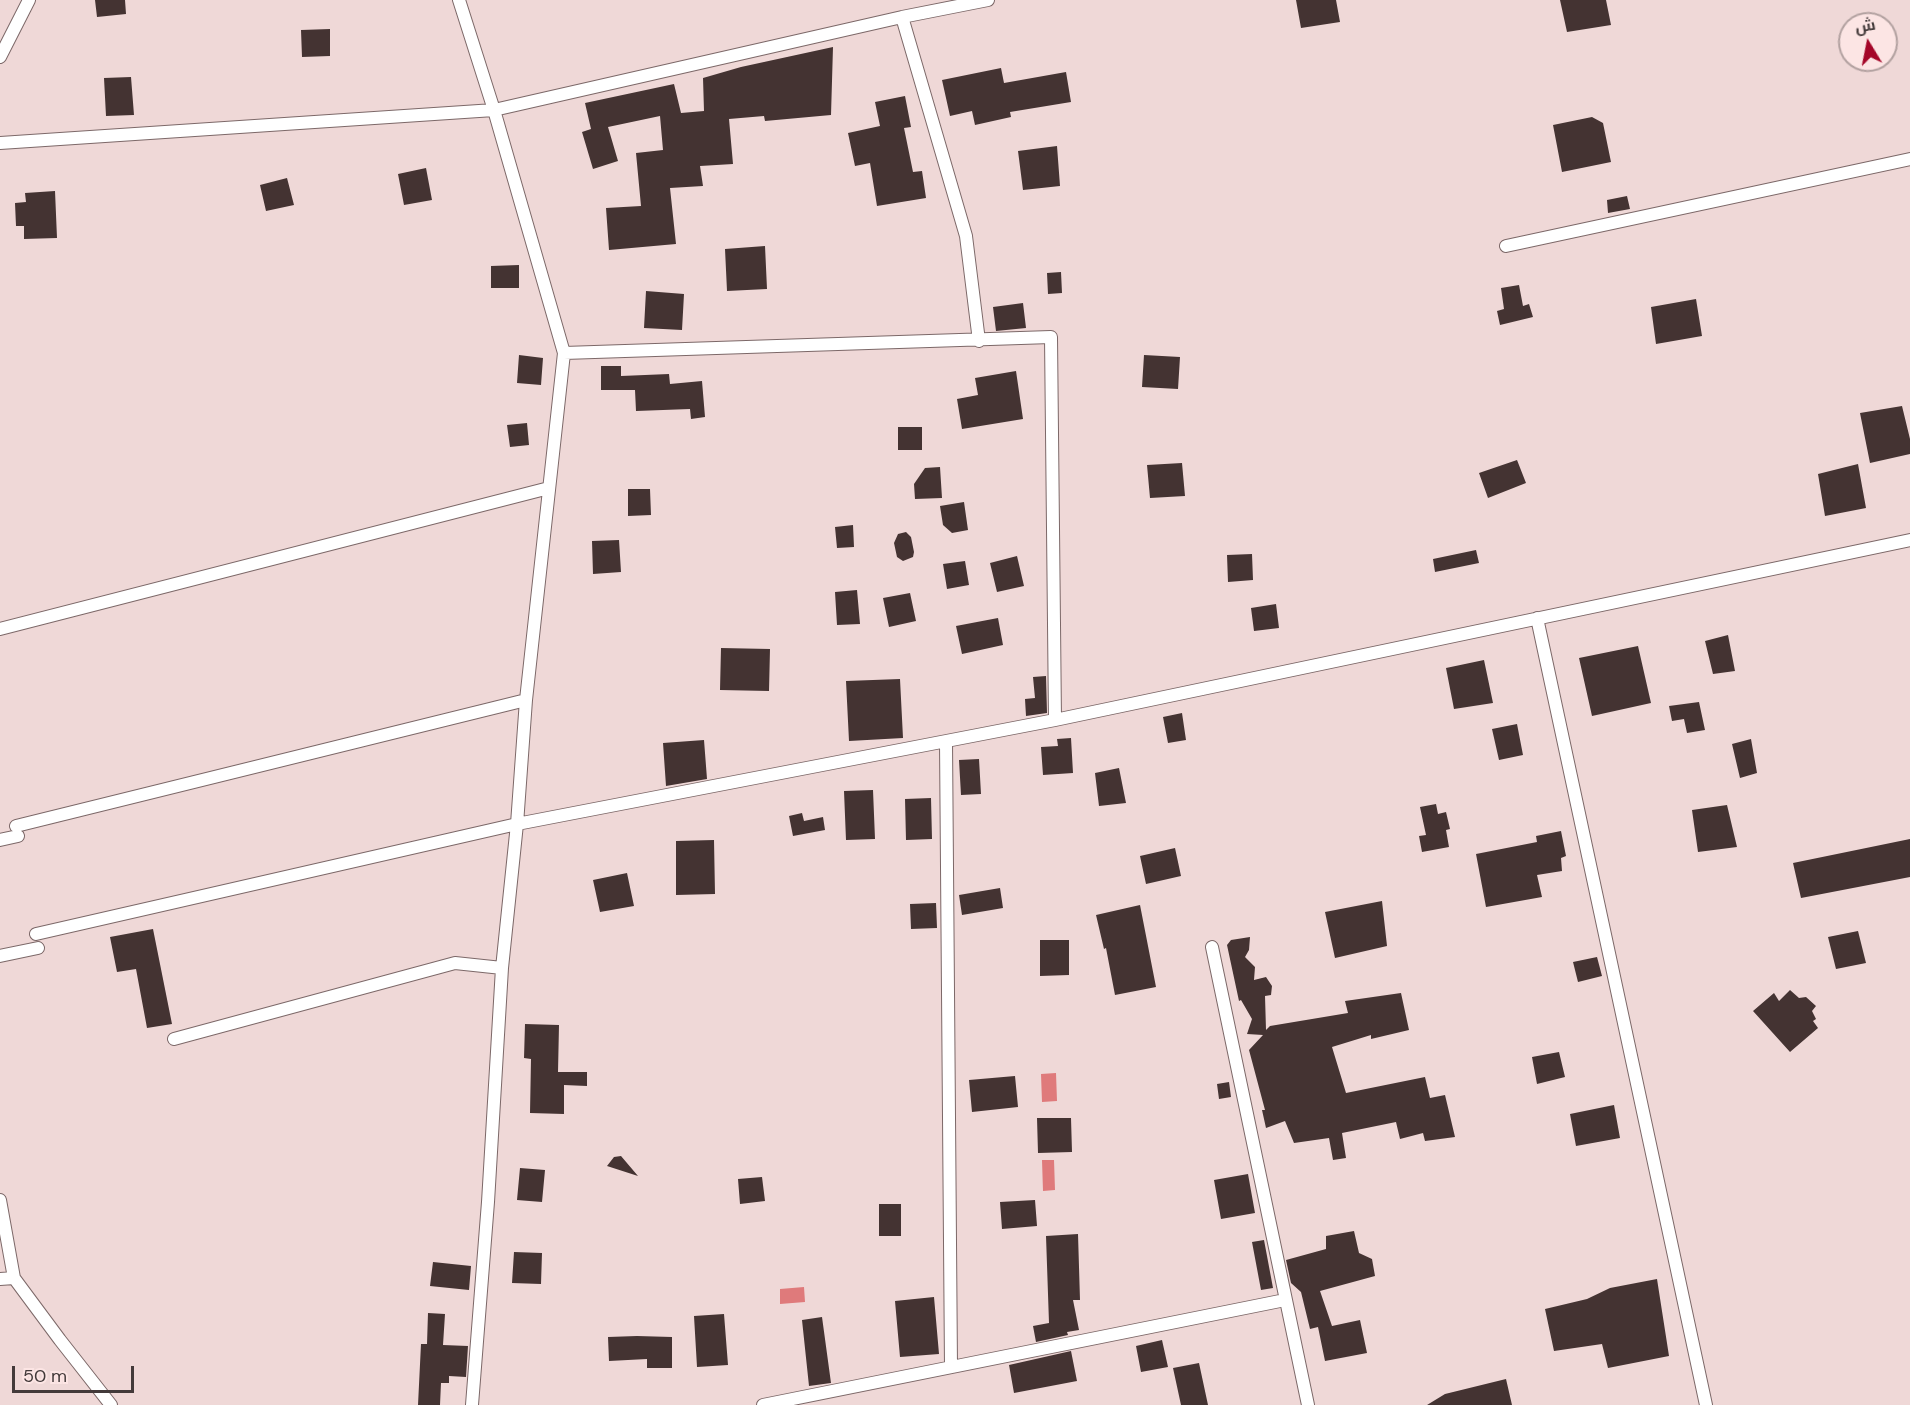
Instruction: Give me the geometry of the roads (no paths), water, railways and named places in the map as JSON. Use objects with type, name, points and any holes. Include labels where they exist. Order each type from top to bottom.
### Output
[{"type":"street","points":[[0,57],[29,0]]},
{"type":"street","points":[[459,0],[494,110],[564,353],[526,700],[517,824],[502,968],[488,1202],[472,1405]]},
{"type":"street","points":[[0,143],[494,110],[902,17],[988,0]]},
{"type":"street","points":[[902,17],[966,236],[980,340]]},
{"type":"street","points":[[1506,246],[1910,159]]},
{"type":"street","points":[[564,353],[1051,337],[1055,720]]},
{"type":"street","points":[[0,629],[549,488]]},
{"type":"street","points":[[36,934],[517,824],[1055,720],[1910,542]]},
{"type":"street","points":[[1537,618],[1706,1405]]},
{"type":"street","points":[[0,840],[17,831],[526,700]]},
{"type":"street","points":[[946,742],[951,1367]]},
{"type":"street","points":[[1212,947],[1308,1405]]},
{"type":"street","points":[[0,956],[38,948]]},
{"type":"street","points":[[174,1039],[455,963],[502,968]]},
{"type":"street","points":[[0,1200],[14,1278],[111,1405]]},
{"type":"street","points":[[0,1279],[14,1278]]},
{"type":"street","points":[[763,1405],[1286,1300]]}]
